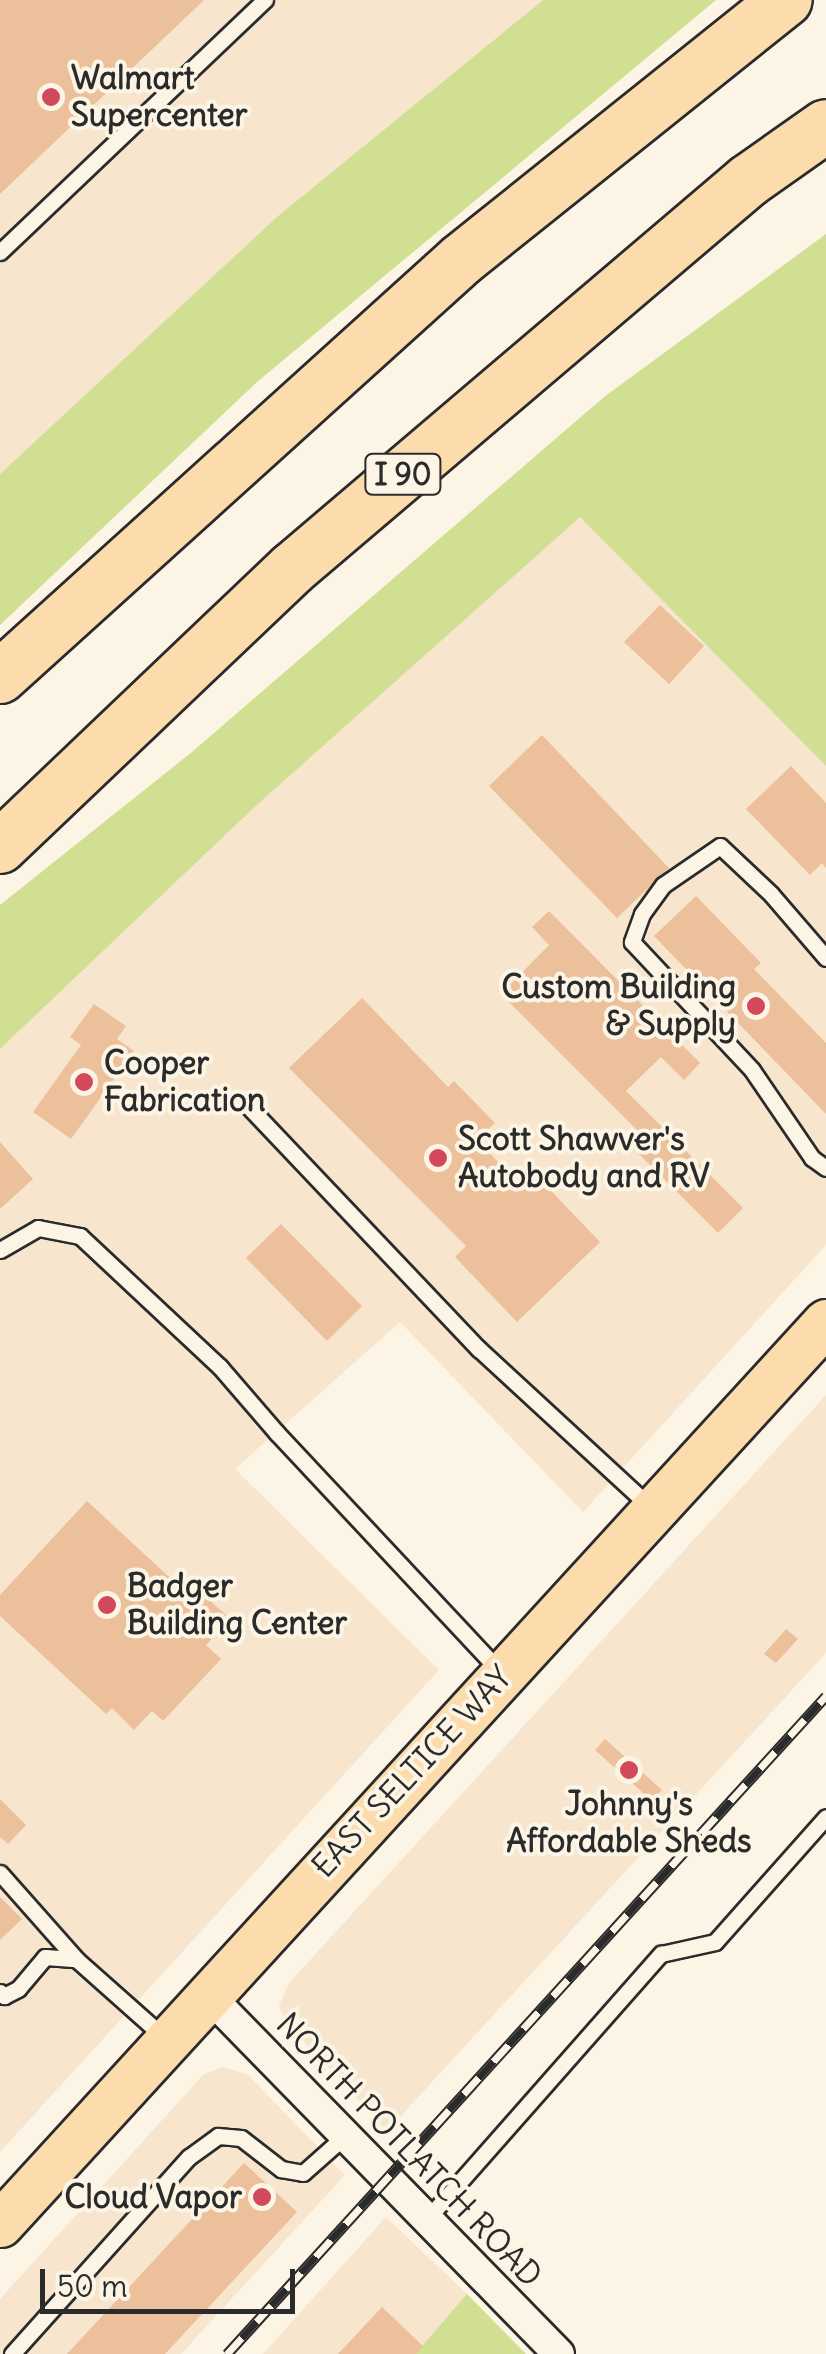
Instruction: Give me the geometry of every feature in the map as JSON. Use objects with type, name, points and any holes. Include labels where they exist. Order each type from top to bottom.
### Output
[{"type":"highway","points":[[0,677],[462,260],[786,0]]},
{"type":"highway","name":"I 90","points":[[0,847],[292,569],[748,181],[826,126]]},
{"type":"main road","name":"EAST SELTICE WAY","points":[[0,2224],[826,1322]]},
{"type":"street","name":"NORTH POTLATCH ROAD","points":[[208,1995],[559,2354]]},
{"type":"lane","points":[[0,252],[265,0]]},
{"type":"lane","points":[[826,958],[771,894],[720,846],[664,885],[642,914],[632,942],[752,1070],[812,1158],[826,1168]]},
{"type":"lane","points":[[249,1108],[479,1349],[653,1510]]},
{"type":"lane","points":[[0,1250],[38,1228],[80,1236],[220,1366],[277,1433],[502,1674]]},
{"type":"lane","points":[[427,2219],[661,1954],[716,1942],[826,1817]]},
{"type":"lane","points":[[0,1873],[76,1959],[167,2040]]},
{"type":"lane","points":[[0,1992],[4,1996],[18,1989],[46,1957],[76,1959]]},
{"type":"lane","points":[[12,2354],[189,2157],[218,2136],[241,2138],[282,2169],[303,2173],[346,2136]]},
{"type":"shaded area","points":[[0,0],[543,0],[278,216],[0,474]]},
{"type":"shaded area","points":[[578,514],[826,766],[826,1245],[583,1512],[400,1322],[235,1469],[439,1670],[0,2152],[0,1049],[259,803]]},
{"type":"shaded area","points":[[826,1395],[826,1653],[387,2131],[285,2021],[279,2006],[289,1983]]},
{"type":"shaded area","points":[[222,2067],[247,2074],[345,2175],[181,2354],[0,2354],[0,2299],[203,2075]]},
{"type":"shaded area","points":[[386,2217],[467,2294],[415,2354],[263,2354]]},
{"type":"green space","points":[[543,0],[716,0],[257,382],[0,625],[0,474],[278,216]]},
{"type":"green space","points":[[826,234],[826,766],[580,517],[259,803],[0,1049],[0,905],[192,752],[604,397]]},
{"type":"green space","points":[[467,2294],[526,2354],[415,2354]]},
{"type":"building","name":"Walmart Supercenter","points":[[0,0],[204,0],[0,194]]},
{"type":"building","points":[[660,605],[704,646],[669,684],[624,642]]},
{"type":"building","points":[[542,735],[669,868],[617,918],[489,786]]},
{"type":"building","points":[[791,766],[826,803],[826,868],[822,863],[810,875],[746,809]]},
{"type":"building","name":"Custom Building & Supply","points":[[696,896],[761,963],[754,969],[826,1043],[826,1114],[654,936]]},
{"type":"building","points":[[549,911],[700,1063],[684,1080],[661,1057],[626,1091],[743,1208],[718,1233],[632,1147],[643,1136],[501,994],[549,945],[532,927]]},
{"type":"building","name":"Scott Shawver's Autobody and RV","points":[[362,998],[448,1087],[454,1081],[495,1123],[477,1140],[520,1185],[533,1172],[600,1242],[517,1322],[455,1257],[466,1246],[289,1068]]},
{"type":"building","name":"Cooper Fabrication","points":[[94,1004],[126,1026],[117,1039],[134,1051],[71,1139],[33,1112],[81,1045],[70,1037]]},
{"type":"building","points":[[0,1142],[33,1179],[0,1209]]},
{"type":"building","points":[[281,1224],[362,1306],[327,1341],[246,1258]]},
{"type":"building","name":"Badger Building Center","points":[[87,1501],[182,1589],[189,1581],[230,1619],[206,1645],[221,1659],[163,1721],[152,1711],[134,1730],[112,1708],[106,1714],[0,1616],[0,1595]]},
{"type":"building","points":[[786,1629],[798,1639],[776,1663],[764,1654]]},
{"type":"building","name":"Johnny's Affordable Sheds","points":[[605,1739],[662,1790],[652,1801],[595,1750]]},
{"type":"building","points":[[0,1799],[26,1825],[8,1844],[0,1837]]},
{"type":"building","points":[[0,1897],[22,1919],[0,1940]]},
{"type":"building","points":[[244,2163],[297,2212],[165,2354],[67,2354]]},
{"type":"building","points":[[382,2307],[423,2346],[416,2354],[338,2354]]},
{"type":"railway","points":[[227,2354],[826,1696]]},
{"type":"place","name":"Walmart Supercenter","points":[[51,97]]},
{"type":"place","name":"Custom Building & Supply","points":[[756,1006]]},
{"type":"place","name":"Cooper Fabrication","points":[[84,1082]]},
{"type":"place","name":"Scott Shawver's Autobody and RV","points":[[438,1158]]},
{"type":"place","name":"Badger Building Center","points":[[107,1605]]},
{"type":"place","name":"Johnny's Affordable Sheds","points":[[629,1770]]},
{"type":"place","name":"Cloud Vapor","points":[[262,2197]]}]
